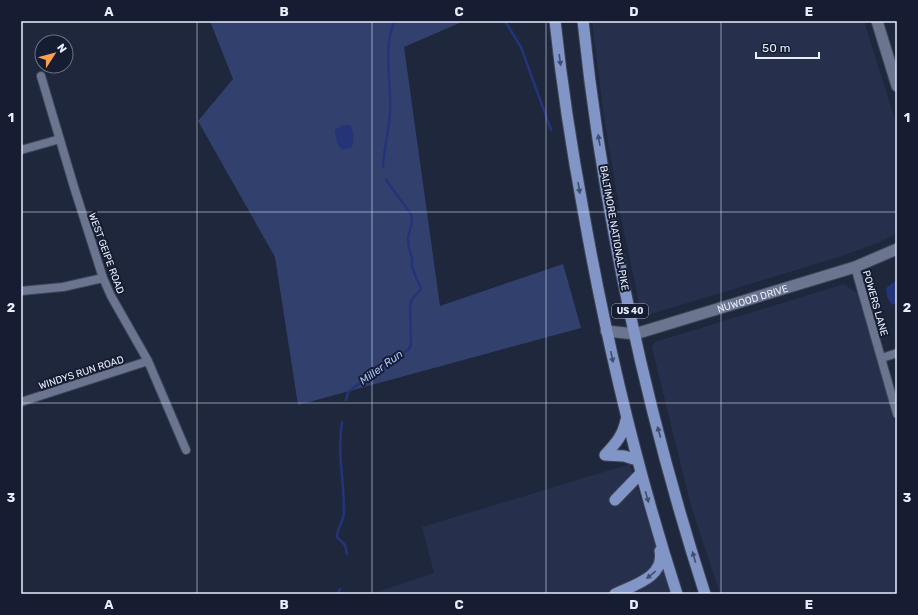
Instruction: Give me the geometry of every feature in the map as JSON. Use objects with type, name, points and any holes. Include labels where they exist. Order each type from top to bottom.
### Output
[{"type":"main road","name":"US 40","points":[[555,21],[570,137],[606,331],[637,460],[677,594]]},
{"type":"main road","name":"BALTIMORE NATIONAL PIKE","points":[[583,21],[596,125],[635,334],[660,437],[705,594]]},
{"type":"main road","points":[[626,418],[624,430],[619,439],[605,455],[619,455],[637,460]]},
{"type":"main road","points":[[615,500],[641,473]]},
{"type":"main road","points":[[615,594],[650,577],[659,566],[662,559],[656,527]]},
{"type":"street","points":[[877,21],[897,86]]},
{"type":"street","name":"WEST GEIPE ROAD","points":[[41,76],[104,278],[112,296],[148,361],[186,450]]},
{"type":"street","points":[[21,150],[60,139]]},
{"type":"street","name":"NUWOOD DRIVE","points":[[606,331],[635,334],[855,267],[897,249]]},
{"type":"street","name":"POWERS LANE","points":[[855,267],[897,414]]},
{"type":"street","points":[[21,291],[63,287],[104,278]]},
{"type":"street","points":[[882,358],[897,353]]},
{"type":"street","name":"WINDYS RUN ROAD","points":[[21,402],[148,361]]},
{"type":"shaded area","points":[[210,21],[464,21],[404,47],[440,306],[563,264],[581,328],[298,405],[275,257],[198,121],[233,79]]},
{"type":"shaded area","points":[[592,21],[864,21],[897,126],[897,233],[878,243],[839,257],[648,315],[640,308],[620,212],[604,118]]},
{"type":"shaded area","points":[[343,125],[350,125],[353,133],[353,139],[352,147],[343,150],[339,147],[337,142],[335,130]]},
{"type":"shaded area","points":[[897,280],[897,303],[892,305],[887,297],[886,288]]},
{"type":"shaded area","points":[[844,284],[858,294],[897,428],[897,594],[720,594],[691,506],[652,348],[655,342]]},
{"type":"shaded area","points":[[630,464],[671,594],[371,594],[434,573],[422,527]]},
{"type":"waterway","name":"Miller Run","points":[[383,167],[390,112],[388,53],[391,31],[395,21]]},
{"type":"waterway","points":[[505,21],[521,47],[551,130]]},
{"type":"waterway","name":"Miller Run","points":[[346,400],[348,392],[385,364],[408,350],[411,345],[410,306],[412,299],[421,289],[412,267],[412,258],[409,248],[408,238],[412,222],[411,214],[386,180]]},
{"type":"waterway","name":"Miller Run","points":[[342,422],[340,455],[344,511],[337,537],[345,545],[347,554]]},
{"type":"waterway","name":"Miller Run","points":[[338,594],[340,589]]}]
